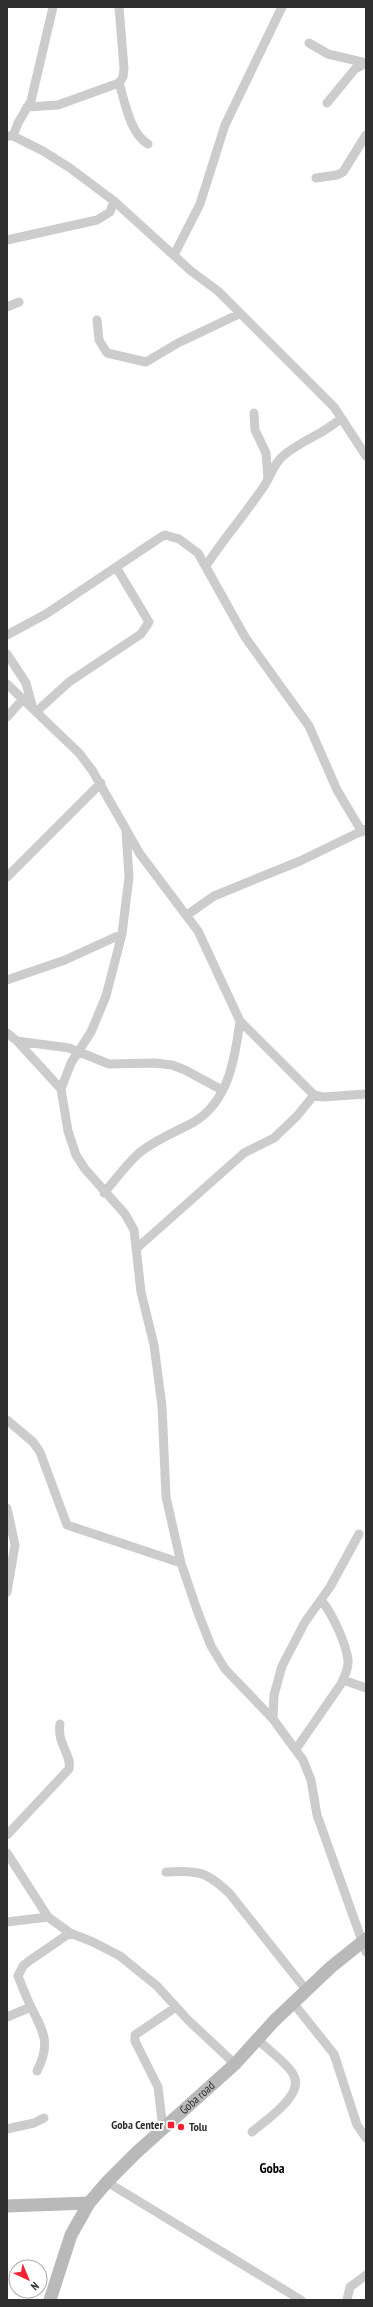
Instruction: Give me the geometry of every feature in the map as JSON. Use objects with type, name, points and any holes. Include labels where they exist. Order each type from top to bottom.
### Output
[{"type":"street","points":[[53,7],[31,101],[9,137],[59,161],[114,201],[174,255],[218,291],[239,314],[334,407],[366,456]]},
{"type":"street","points":[[27,107],[58,105],[119,83],[123,77],[124,68],[119,7]]},
{"type":"street","points":[[174,255],[200,204],[224,125],[282,7]]},
{"type":"street","points":[[309,43],[328,54],[366,63]]},
{"type":"street","points":[[327,103],[355,69],[366,63]]},
{"type":"street","points":[[119,83],[130,119],[143,141],[148,144]]},
{"type":"street","points":[[316,178],[337,175],[343,172],[366,135]]},
{"type":"street","points":[[7,240],[96,220],[110,212],[114,201]]},
{"type":"street","points":[[7,307],[19,302]]},
{"type":"street","points":[[97,320],[99,340],[107,353],[146,362],[178,343],[239,314]]},
{"type":"street","points":[[254,412],[255,430],[266,453],[269,480]]},
{"type":"street","points":[[206,566],[221,541],[269,480],[277,461],[307,438],[333,425],[341,418]]},
{"type":"street","points":[[7,635],[46,614],[166,535],[179,539],[190,546],[206,566],[245,637],[309,726],[337,790],[364,830],[300,861],[214,896],[187,915]]},
{"type":"street","points":[[35,710],[70,682],[141,634],[147,628],[148,622],[146,617],[116,567]]},
{"type":"street","points":[[7,654],[26,683],[35,710]]},
{"type":"street","points":[[7,684],[79,753],[101,783],[140,854],[198,931],[240,1021],[314,1095],[322,1097],[366,1094]]},
{"type":"street","points":[[7,717],[23,699]]},
{"type":"street","points":[[7,877],[101,783]]},
{"type":"street","points":[[126,831],[129,877],[122,934],[106,996],[91,1032],[71,1063],[61,1089],[68,1131],[76,1155],[91,1179],[125,1214],[134,1230],[141,1292],[154,1345],[162,1406],[166,1497],[181,1563],[211,1646],[226,1669],[273,1719],[303,1760],[311,1780],[317,1815],[365,1944]]},
{"type":"street","points":[[7,980],[65,960],[122,934]]},
{"type":"street","points":[[104,1193],[138,1154],[151,1144],[196,1121],[213,1106],[232,1072],[240,1021]]},
{"type":"street","points":[[7,1033],[17,1041],[61,1089]]},
{"type":"street","points":[[17,1041],[62,1047],[108,1064],[155,1063],[172,1065],[185,1070],[222,1090]]},
{"type":"street","points":[[137,1248],[244,1153],[274,1138],[297,1116],[314,1095]]},
{"type":"street","points":[[7,1420],[33,1442],[40,1452],[67,1525],[181,1563]]},
{"type":"street","points":[[7,1508],[15,1544],[7,1592]]},
{"type":"street","points":[[273,1719],[274,1695],[282,1666],[305,1622],[321,1600],[359,1534]]},
{"type":"street","points":[[296,1749],[343,1680],[348,1660],[334,1619],[321,1600]]},
{"type":"street","points":[[343,1680],[366,1688]]},
{"type":"street","points":[[7,1835],[69,1769],[70,1763],[58,1735],[60,1724]]},
{"type":"street","points":[[7,1852],[48,1917],[70,1933],[93,1942],[120,1956],[157,1986],[176,2007],[235,2064]]},
{"type":"street","points":[[166,1872],[193,1871],[202,1873],[218,1882],[230,1894],[307,1991]]},
{"type":"street","points":[[7,1922],[48,1917]]},
{"type":"street","points":[[37,2071],[42,2061],[45,2039],[42,2026],[31,2007],[18,1976],[20,1971],[29,1961],[70,1933]]},
{"type":"street","name":"Goba road","points":[[50,2300],[71,2235],[89,2203],[107,2182],[235,2064],[257,2039],[331,1967],[365,1944]]},
{"type":"street","points":[[294,2004],[334,2054],[357,2125],[366,2138]]},
{"type":"street","points":[[7,2018],[31,2007]]},
{"type":"street","points":[[163,2129],[158,2087],[135,2041],[135,2035],[176,2007]]},
{"type":"street","points":[[252,2132],[293,2095],[297,2083],[293,2074],[257,2039]]},
{"type":"street","points":[[7,2128],[34,2123],[44,2118]]},
{"type":"street","points":[[107,2182],[301,2300]]},
{"type":"street","points":[[7,2206],[89,2203]]},
{"type":"street","points":[[347,2300],[350,2287],[366,2275]]},
{"type":"place","name":"Goba Center","points":[[171,2125]]},
{"type":"place","name":"Tolu","points":[[181,2127]]},
{"type":"district","name":"Goba","points":[[272,2168]]}]
